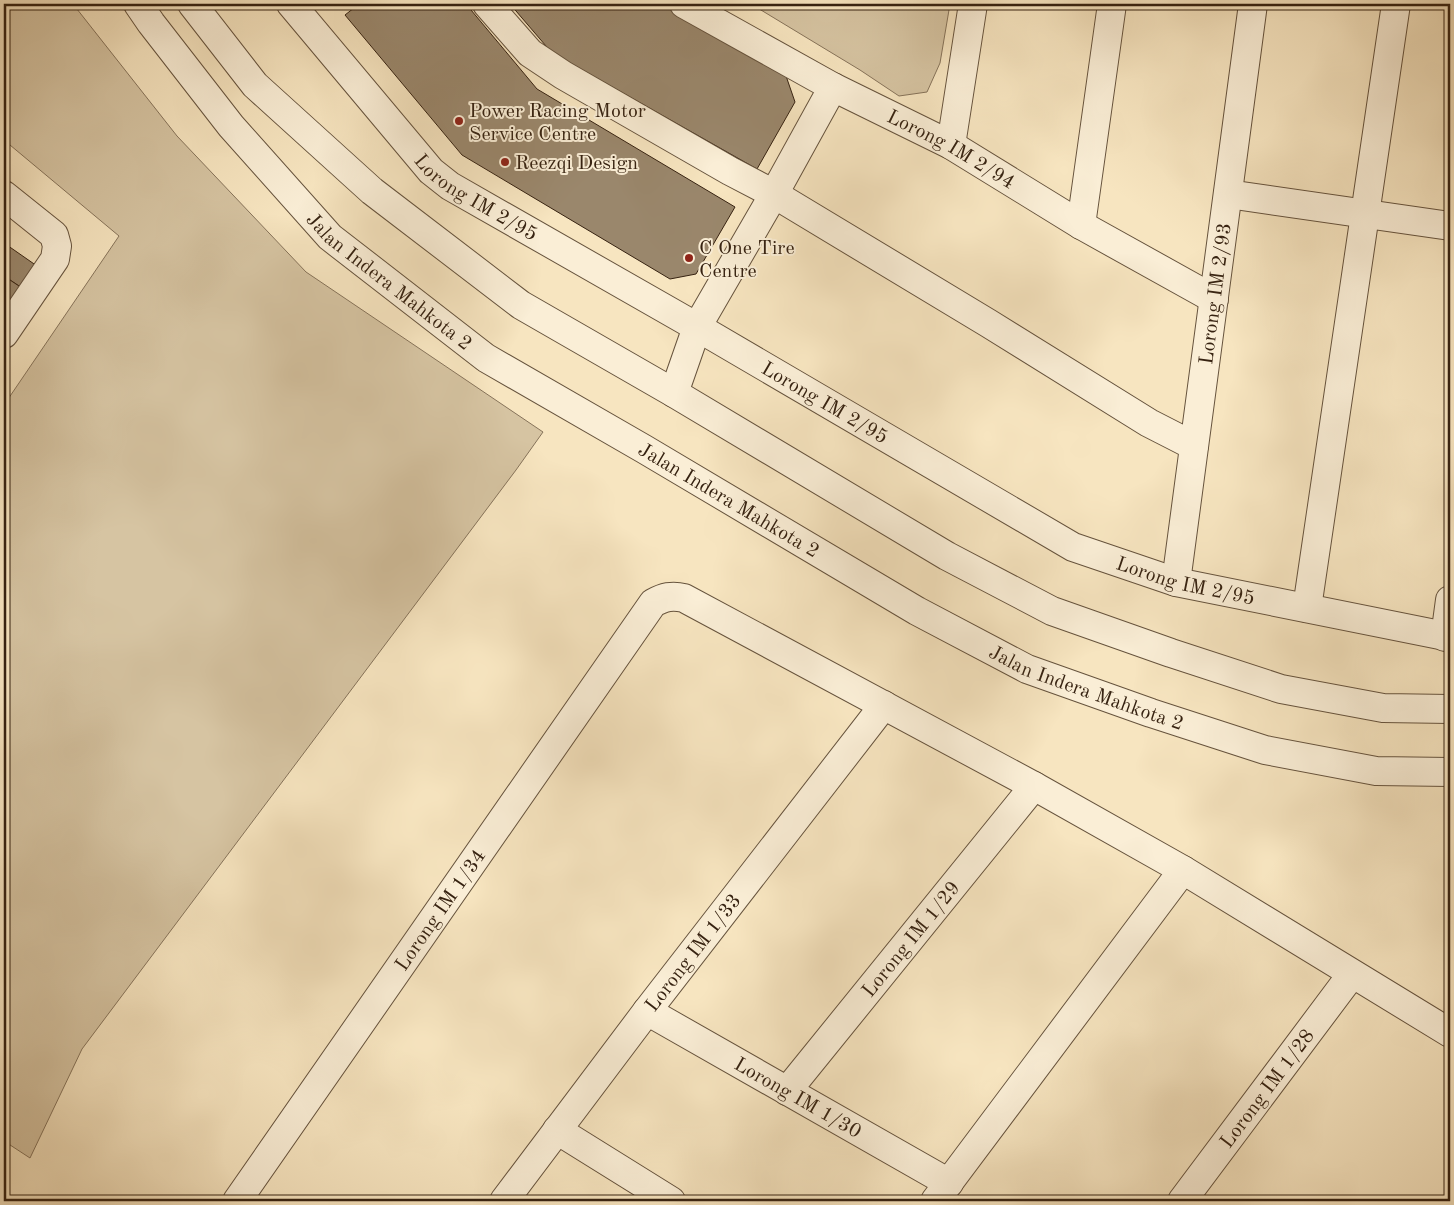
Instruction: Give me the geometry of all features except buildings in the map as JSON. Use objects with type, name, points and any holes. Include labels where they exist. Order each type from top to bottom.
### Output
[{"type":"street","name":"Jalan Indera Mahkota 2","points":[[138,4],[231,126],[330,237],[486,358],[644,448],[917,611],[1027,668],[1151,713],[1266,750],[1376,771],[1450,772]]},
{"type":"street","points":[[192,4],[255,86],[372,191],[521,305],[674,393],[948,556],[1052,611],[1281,689],[1383,708],[1450,709]]},
{"type":"street","points":[[487,4],[530,53],[563,75],[730,171],[774,194],[1149,423],[1194,446]]},
{"type":"street","name":"Lorong IM 2/94","points":[[684,4],[833,87],[952,145],[1080,225],[1214,299]]},
{"type":"street","points":[[952,145],[973,4]]},
{"type":"street","points":[[1080,225],[1112,4]]},
{"type":"street","name":"Lorong IM 2/93","points":[[1176,582],[1253,4]]},
{"type":"street","points":[[1307,608],[1396,4]]},
{"type":"street","name":"Lorong IM 2/95","points":[[304,8],[431,171],[450,186],[697,327],[1072,547],[1176,582],[1448,637]]},
{"type":"street","points":[[674,393],[697,327],[833,87]]},
{"type":"street","points":[[1228,194],[1450,226]]},
{"type":"street","points":[[4,195],[54,236],[57,246],[56,259],[4,334]]},
{"type":"street","name":"Lorong IM 1/34","points":[[237,1201],[643,617],[653,603],[664,597],[684,598],[1034,786],[1183,870],[1450,1033]]},
{"type":"street","points":[[1448,637],[1450,600]]},
{"type":"street","name":"Lorong IM 1/33","points":[[504,1201],[647,1011],[884,705]]},
{"type":"street","name":"Lorong IM 1/29","points":[[787,1091],[1034,786]]},
{"type":"street","points":[[942,1192],[1183,870]]},
{"type":"street","name":"Lorong IM 1/28","points":[[1182,1201],[1352,974]]},
{"type":"street","name":"Lorong IM 1/30","points":[[647,1011],[787,1091],[942,1192]]},
{"type":"street","points":[[557,1130],[671,1201]]},
{"type":"shaded area","points":[[4,4],[73,4],[177,136],[306,272],[543,432],[82,1049],[30,1158],[4,1141],[4,405],[119,236],[4,140]]},
{"type":"shaded area","points":[[751,4],[950,4],[940,63],[927,92],[899,96]]},
{"type":"place","name":"Power Racing Motor Service Centre","points":[[459,121]]},
{"type":"place","name":"Reezqi Design","points":[[505,162]]},
{"type":"place","name":"C One Tire Centre","points":[[689,258]]}]
